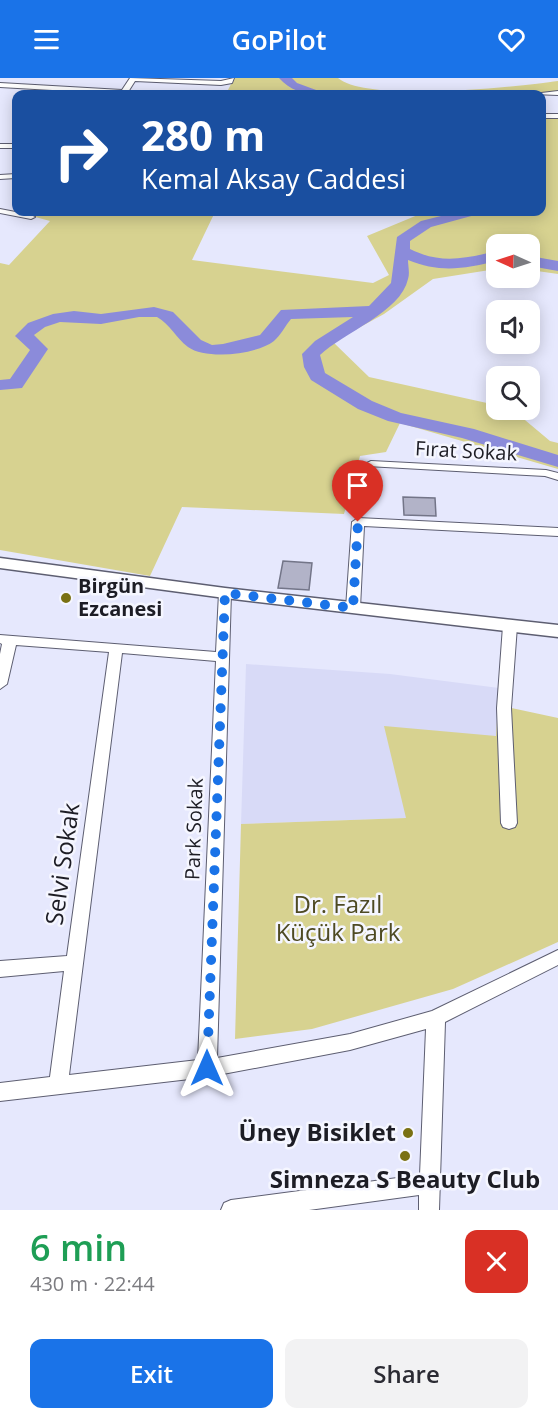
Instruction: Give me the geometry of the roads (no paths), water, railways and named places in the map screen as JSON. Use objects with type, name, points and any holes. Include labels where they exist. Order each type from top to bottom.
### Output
[{"type":"main road","points":[[0,563],[225,593],[558,632]]},
{"type":"street","points":[[3,85],[12,78]]},
{"type":"street","points":[[134,79],[220,83],[230,82],[231,78]]},
{"type":"street","points":[[71,88],[82,79]]},
{"type":"street","points":[[3,85],[46,90],[71,88],[96,90]]},
{"type":"street","points":[[25,216],[31,217]]},
{"type":"street","name":"Fırat Sokak","points":[[371,464],[546,473],[558,477]]},
{"type":"street","points":[[353,608],[358,522],[558,532]]},
{"type":"street","name":"Park Sokak","points":[[207,1068],[225,593]]},
{"type":"street","points":[[509,823],[504,708],[510,626]]},
{"type":"street","points":[[0,684],[5,640],[222,657]]},
{"type":"street","name":"Selvi Sokak","points":[[58,1086],[116,649]]},
{"type":"street","points":[[0,1092],[207,1068],[350,1042],[436,1018],[558,957]]},
{"type":"street","points":[[0,969],[74,963]]},
{"type":"street","points":[[429,1210],[436,1018]]},
{"type":"street","points":[[231,1210],[430,1184]]},
{"type":"waterway","points":[[285,78],[293,85],[309,90]]},
{"type":"waterway","points":[[402,251],[402,240],[410,233],[426,224],[456,216]]},
{"type":"waterway","points":[[373,311],[391,295],[399,283],[402,251]]},
{"type":"waterway","points":[[402,251],[427,262],[448,265],[486,258]]},
{"type":"waterway","points":[[540,263],[558,266]]},
{"type":"waterway","points":[[0,385],[16,384],[39,349],[24,336],[28,331],[39,324],[60,317],[77,316],[98,319],[139,312],[161,313],[172,320],[195,344],[202,348],[217,350],[248,345],[266,339],[287,314],[373,311]]},
{"type":"waterway","points":[[373,311],[333,336],[311,354],[317,376],[365,405],[395,417],[467,433],[558,461]]},
{"type":"place","name":"Birgün Ezcanesi","points":[[66,598]]},
{"type":"place","name":"Üney Bisiklet","points":[[408,1133]]},
{"type":"place","name":"Simneza S Beauty Club","points":[[405,1156]]},
{"type":"park label","name":"Dr. Fazıl Küçük Park","points":[[338,919]]}]
